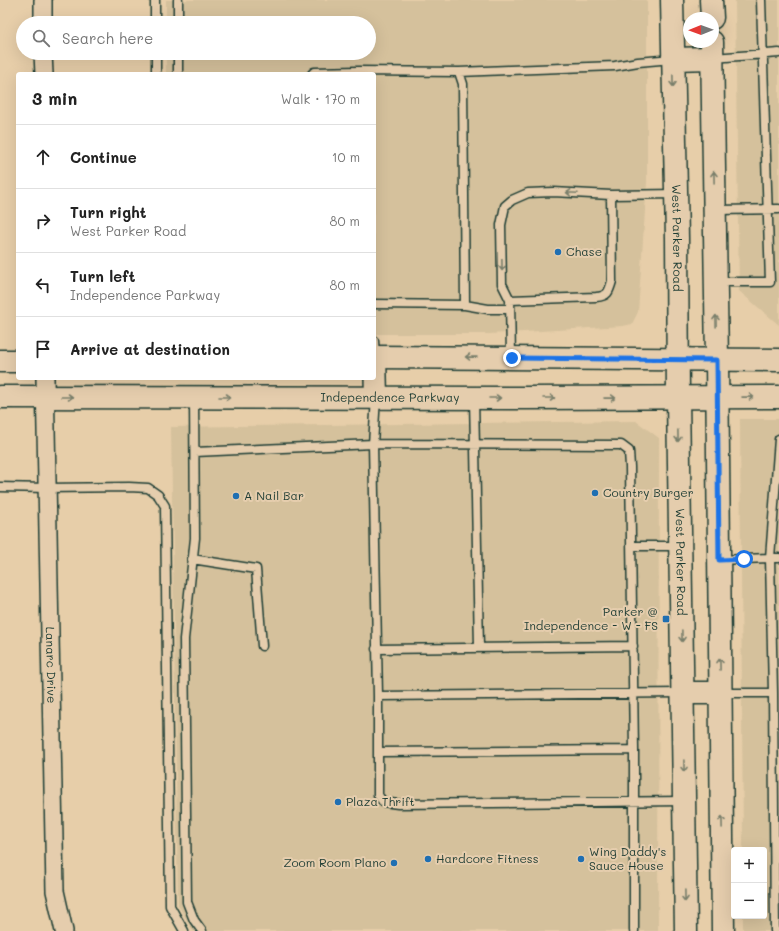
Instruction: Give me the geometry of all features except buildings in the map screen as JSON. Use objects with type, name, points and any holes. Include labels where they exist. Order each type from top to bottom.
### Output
[{"type":"main road","name":"West Parker Road","points":[[672,0],[686,931]]},
{"type":"main road","points":[[712,0],[712,12]]},
{"type":"main road","points":[[673,59],[712,50],[723,931]]},
{"type":"main road","points":[[376,351],[512,358],[779,360]]},
{"type":"main road","points":[[0,360],[16,360]]},
{"type":"main road","points":[[375,380],[376,397]]},
{"type":"main road","name":"Independence Parkway","points":[[0,397],[45,388],[194,397],[779,397]]},
{"type":"main road","points":[[682,693],[721,693]]},
{"type":"street","points":[[43,0],[43,16]]},
{"type":"street","points":[[44,60],[44,72]]},
{"type":"street","name":"Lanarc Drive","points":[[45,388],[55,891],[64,931]]},
{"type":"lane","points":[[155,0],[155,16]]},
{"type":"lane","points":[[178,0],[178,16]]},
{"type":"lane","points":[[716,282],[770,282],[761,0]]},
{"type":"lane","points":[[712,50],[763,54],[779,53]]},
{"type":"lane","points":[[376,73],[459,72],[615,66],[638,62],[673,59]]},
{"type":"lane","points":[[156,60],[156,72]]},
{"type":"lane","points":[[178,60],[178,72]]},
{"type":"lane","points":[[459,72],[462,84],[465,305]]},
{"type":"lane","points":[[512,358],[510,300],[502,284],[501,225],[505,206],[512,200],[528,193],[553,192],[610,195],[676,194]]},
{"type":"lane","points":[[510,300],[596,297],[604,296],[608,293],[612,281],[610,195]]},
{"type":"lane","points":[[715,210],[779,209]]},
{"type":"lane","points":[[376,304],[465,305],[488,309],[510,309]]},
{"type":"lane","points":[[194,397],[194,538],[184,639],[187,902],[194,920],[202,931]]},
{"type":"lane","points":[[376,397],[372,444],[378,696],[378,795],[383,802],[398,804],[684,801]]},
{"type":"lane","points":[[474,398],[479,647]]},
{"type":"lane","points":[[775,931],[770,558],[775,543],[779,440]]},
{"type":"lane","points":[[195,452],[372,444],[621,446],[628,451],[630,467],[633,646],[634,931]]},
{"type":"lane","points":[[0,487],[148,488],[158,496],[165,506],[170,906],[184,931]]},
{"type":"lane","points":[[631,546],[680,546]]},
{"type":"lane","points":[[719,560],[779,558]]},
{"type":"lane","points":[[192,559],[256,569],[262,646]]},
{"type":"lane","points":[[376,649],[633,646]]},
{"type":"lane","points":[[378,696],[682,693]]},
{"type":"lane","points":[[721,693],[773,693]]},
{"type":"lane","points":[[378,752],[634,750]]},
{"type":"shaded area","points":[[166,0],[647,0],[647,182],[638,312],[632,324],[623,326],[489,334],[376,334],[376,72],[166,72],[166,60],[376,60],[376,16],[166,16]]},
{"type":"shaded area","points":[[735,0],[779,0],[779,325],[739,291]]},
{"type":"shaded area","points":[[740,419],[779,419],[779,931],[743,931],[743,919],[767,919],[767,847],[743,847]]},
{"type":"shaded area","points":[[636,421],[659,438],[658,931],[193,931],[178,905],[171,427]]},
{"type":"place","name":"Chase","points":[[558,252]]},
{"type":"place","name":"Country Burger","points":[[595,493]]},
{"type":"place","name":"A Nail Bar","points":[[236,496]]},
{"type":"place","name":"Parker @ Independence - W - FS","points":[[666,619]]},
{"type":"place","name":"Plaza Thrift","points":[[338,802]]},
{"type":"place","name":"Hardcore Fitness","points":[[428,859]]},
{"type":"place","name":"Wing Daddy's Sauce House","points":[[581,859]]},
{"type":"place","name":"Zoom Room Plano","points":[[394,863]]},
{"type":"route","points":[[512,358],[717,360],[719,560],[744,559]]}]
